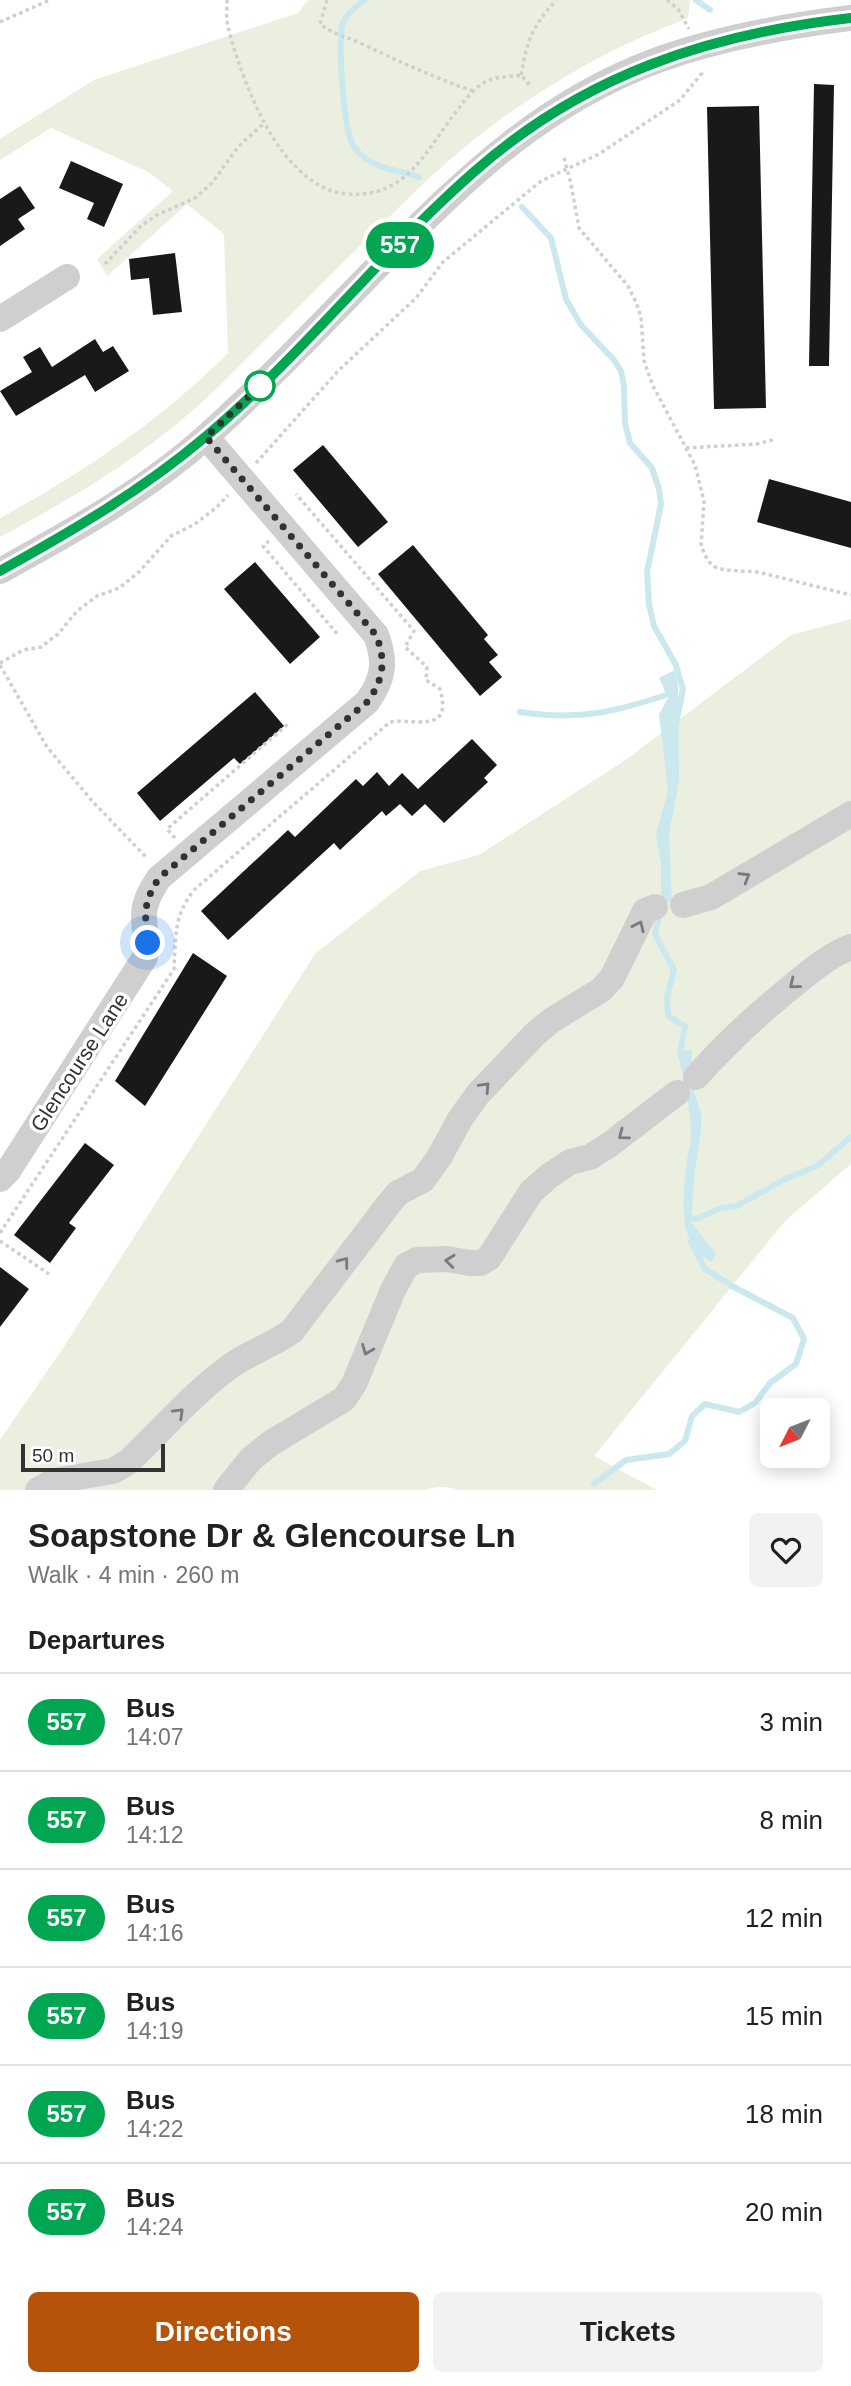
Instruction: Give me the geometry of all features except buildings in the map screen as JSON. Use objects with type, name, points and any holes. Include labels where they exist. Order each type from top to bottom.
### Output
[{"type":"street","points":[[0,571],[101,514],[206,437],[456,188],[539,122],[601,86],[653,62],[694,48],[764,32],[851,18]]},
{"type":"street","points":[[0,319],[67,277]]},
{"type":"street","name":"Glencourse Lane","points":[[0,1179],[8,1171],[138,972],[148,943],[144,916],[146,905],[150,891],[163,874],[367,702],[377,689],[384,663],[376,635],[206,437]]},
{"type":"street","points":[[683,905],[711,897],[851,814]]},
{"type":"street","points":[[38,1490],[54,1481],[113,1471],[128,1462],[235,1363],[292,1331],[398,1193],[423,1180],[478,1094],[552,1020],[601,990],[612,978],[645,911],[655,907]]},
{"type":"street","points":[[226,1490],[251,1459],[271,1443],[344,1399],[354,1384],[393,1290],[406,1266],[417,1260],[447,1259],[480,1263],[489,1258],[531,1192],[548,1176],[570,1162],[590,1157],[609,1145],[686,1085],[731,1039],[814,968],[851,947]]},
{"type":"path","points":[[0,22],[50,0]]},
{"type":"path","points":[[227,0],[227,24],[263,124],[303,174],[319,187],[337,194],[361,195],[379,192],[397,184],[418,163],[473,90],[485,82],[521,75]]},
{"type":"path","points":[[327,0],[320,24],[333,34],[348,37],[429,76],[473,90]]},
{"type":"path","points":[[521,75],[527,42],[541,18],[556,0]]},
{"type":"path","points":[[163,874],[93,802],[47,747],[0,664],[23,650],[41,647],[58,634],[77,611],[97,596],[120,588],[139,572],[171,536],[195,524],[217,507],[339,370],[416,298],[443,262],[541,181],[599,154],[680,100],[702,73],[687,23],[678,9],[667,0]]},
{"type":"path","points":[[521,75],[531,87]]},
{"type":"path","points":[[105,264],[142,225],[157,215],[195,198],[212,183],[239,146],[263,124]]},
{"type":"path","points":[[564,158],[579,228],[632,294],[640,317],[644,361],[658,396],[701,483],[704,501],[702,546],[708,561],[725,570],[758,572],[851,595]]},
{"type":"path","points":[[686,448],[757,444],[776,439]]},
{"type":"path","points":[[0,1233],[174,969],[177,922],[183,904],[194,890],[390,722],[402,720],[430,723],[438,718],[442,710],[440,690],[426,680],[427,667],[405,647],[414,631],[296,494]]},
{"type":"path","points":[[188,853],[167,829],[289,723]]},
{"type":"path","points":[[0,1241],[49,1274]]},
{"type":"shaded area","points":[[308,0],[690,0],[688,18],[591,62],[545,89],[483,132],[415,192],[186,416],[110,473],[0,537],[0,518],[61,483],[120,444],[176,401],[228,353],[224,234],[187,204],[107,276],[97,259],[173,191],[148,172],[51,128],[0,160],[0,139],[94,80],[298,13]]},
{"type":"shaded area","points":[[851,619],[851,1164],[785,1221],[594,1456],[657,1490],[459,1490],[442,1487],[425,1490],[0,1490],[0,1440],[63,1348],[315,954],[420,871],[479,855],[627,759],[791,635]]},
{"type":"water","points":[[675,670],[678,685],[679,782],[669,833],[672,902],[661,902],[661,864],[656,834],[668,791],[659,714],[668,698],[659,678]]},
{"type":"water","points":[[692,1050],[692,1084],[701,1114],[701,1131],[691,1222],[716,1254],[711,1262],[699,1254],[691,1243],[684,1216],[684,1187],[691,1135],[688,1102],[678,1052]]},
{"type":"waterway","points":[[365,0],[347,16],[341,33],[342,82],[351,141],[359,153],[373,163],[419,177]]},
{"type":"waterway","points":[[696,0],[710,10]]},
{"type":"waterway","points":[[522,207],[551,238],[566,299],[581,325],[621,371],[625,423],[630,443],[652,468],[659,489],[661,504],[647,572],[649,604],[654,626],[676,665],[683,689],[676,724]]},
{"type":"waterway","points":[[520,712],[561,716],[597,713],[672,693]]},
{"type":"waterway","points":[[660,912],[655,934],[674,970],[667,997],[668,1016],[685,1026],[680,1053],[682,1059]]},
{"type":"waterway","points":[[687,1216],[696,1219],[721,1208],[737,1206],[785,1179],[817,1166],[851,1137]]},
{"type":"waterway","points":[[594,1484],[626,1460],[669,1454],[685,1441],[692,1416],[705,1404],[739,1412],[755,1403],[770,1383],[796,1364],[804,1339],[793,1318],[705,1269],[691,1242]]},
{"type":"bus line","name":"557","points":[[0,571],[101,514],[206,437],[456,188],[539,122],[625,74],[686,50],[776,29],[851,18]]},
{"type":"route","points":[[148,943],[144,916],[150,891],[159,878],[367,702],[377,689],[382,674],[382,649],[376,635],[206,437],[260,386]]}]
